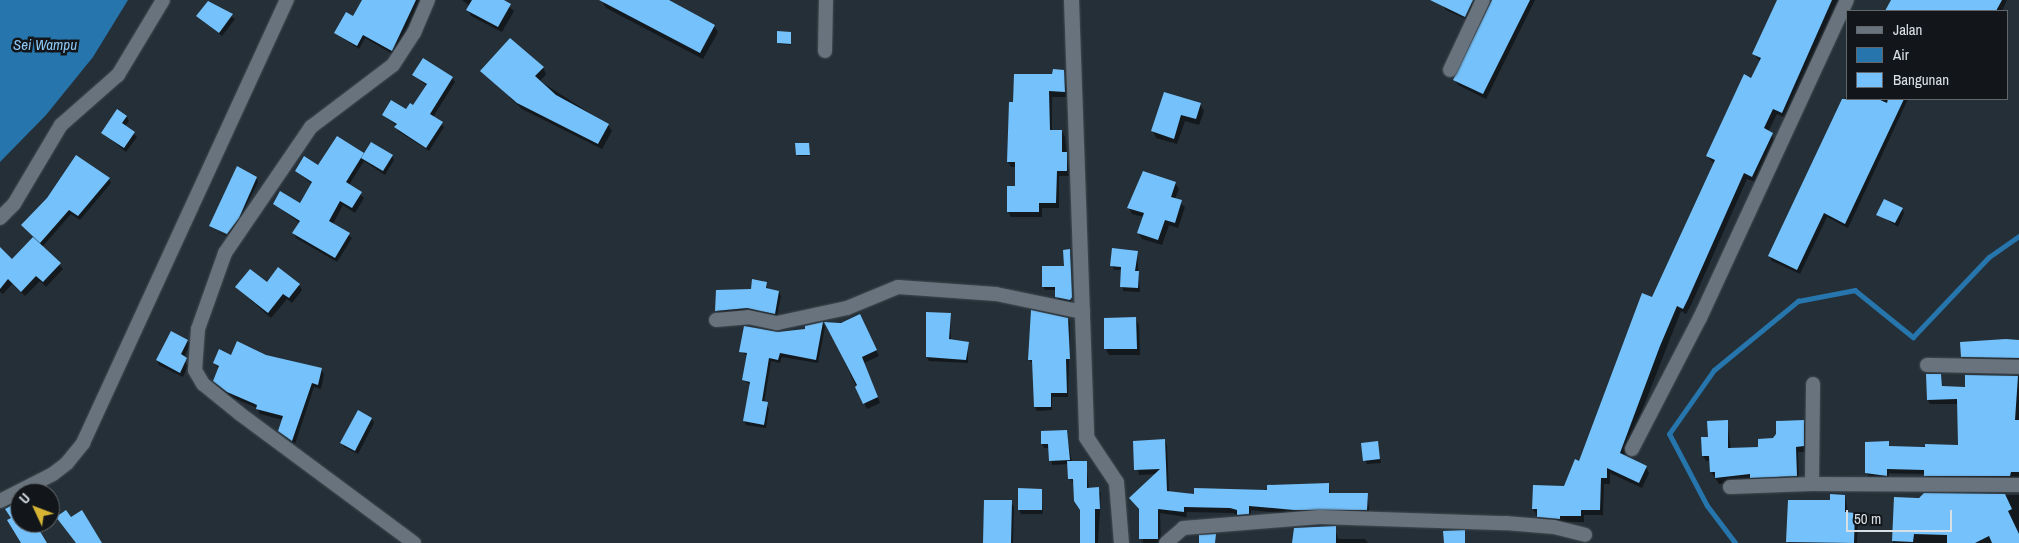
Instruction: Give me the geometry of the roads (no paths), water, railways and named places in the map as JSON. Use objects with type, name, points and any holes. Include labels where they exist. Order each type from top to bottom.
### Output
[{"type":"street","points":[[0,218],[14,204],[61,125],[118,75],[163,0]]},
{"type":"street","points":[[0,501],[53,474],[67,464],[83,444],[287,0]]},
{"type":"street","points":[[414,543],[239,413],[203,384],[195,370],[198,330],[226,254],[311,128],[393,65],[414,33],[428,0]]},
{"type":"street","points":[[825,51],[826,0]]},
{"type":"street","points":[[1071,0],[1086,437],[1116,482],[1121,543]]},
{"type":"street","points":[[1450,70],[1483,0]]},
{"type":"street","points":[[1632,450],[1700,318],[1847,0]]},
{"type":"street","points":[[716,320],[748,316],[777,323],[847,308],[898,286],[996,294],[1083,312]]},
{"type":"street","points":[[1927,365],[2019,367]]},
{"type":"street","points":[[1812,484],[1813,384]]},
{"type":"street","points":[[1730,487],[1812,484],[2019,485]]},
{"type":"street","points":[[1166,543],[1183,528],[1320,517],[1505,523],[1554,528],[1585,535]]},
{"type":"water","name":"Sei Wampu","points":[[0,0],[128,0],[93,57],[46,115],[0,162]]},
{"type":"waterway","points":[[1735,543],[1707,506],[1669,434],[1714,370],[1798,301],[1855,290],[1913,337],[1989,257],[2019,236]]}]
